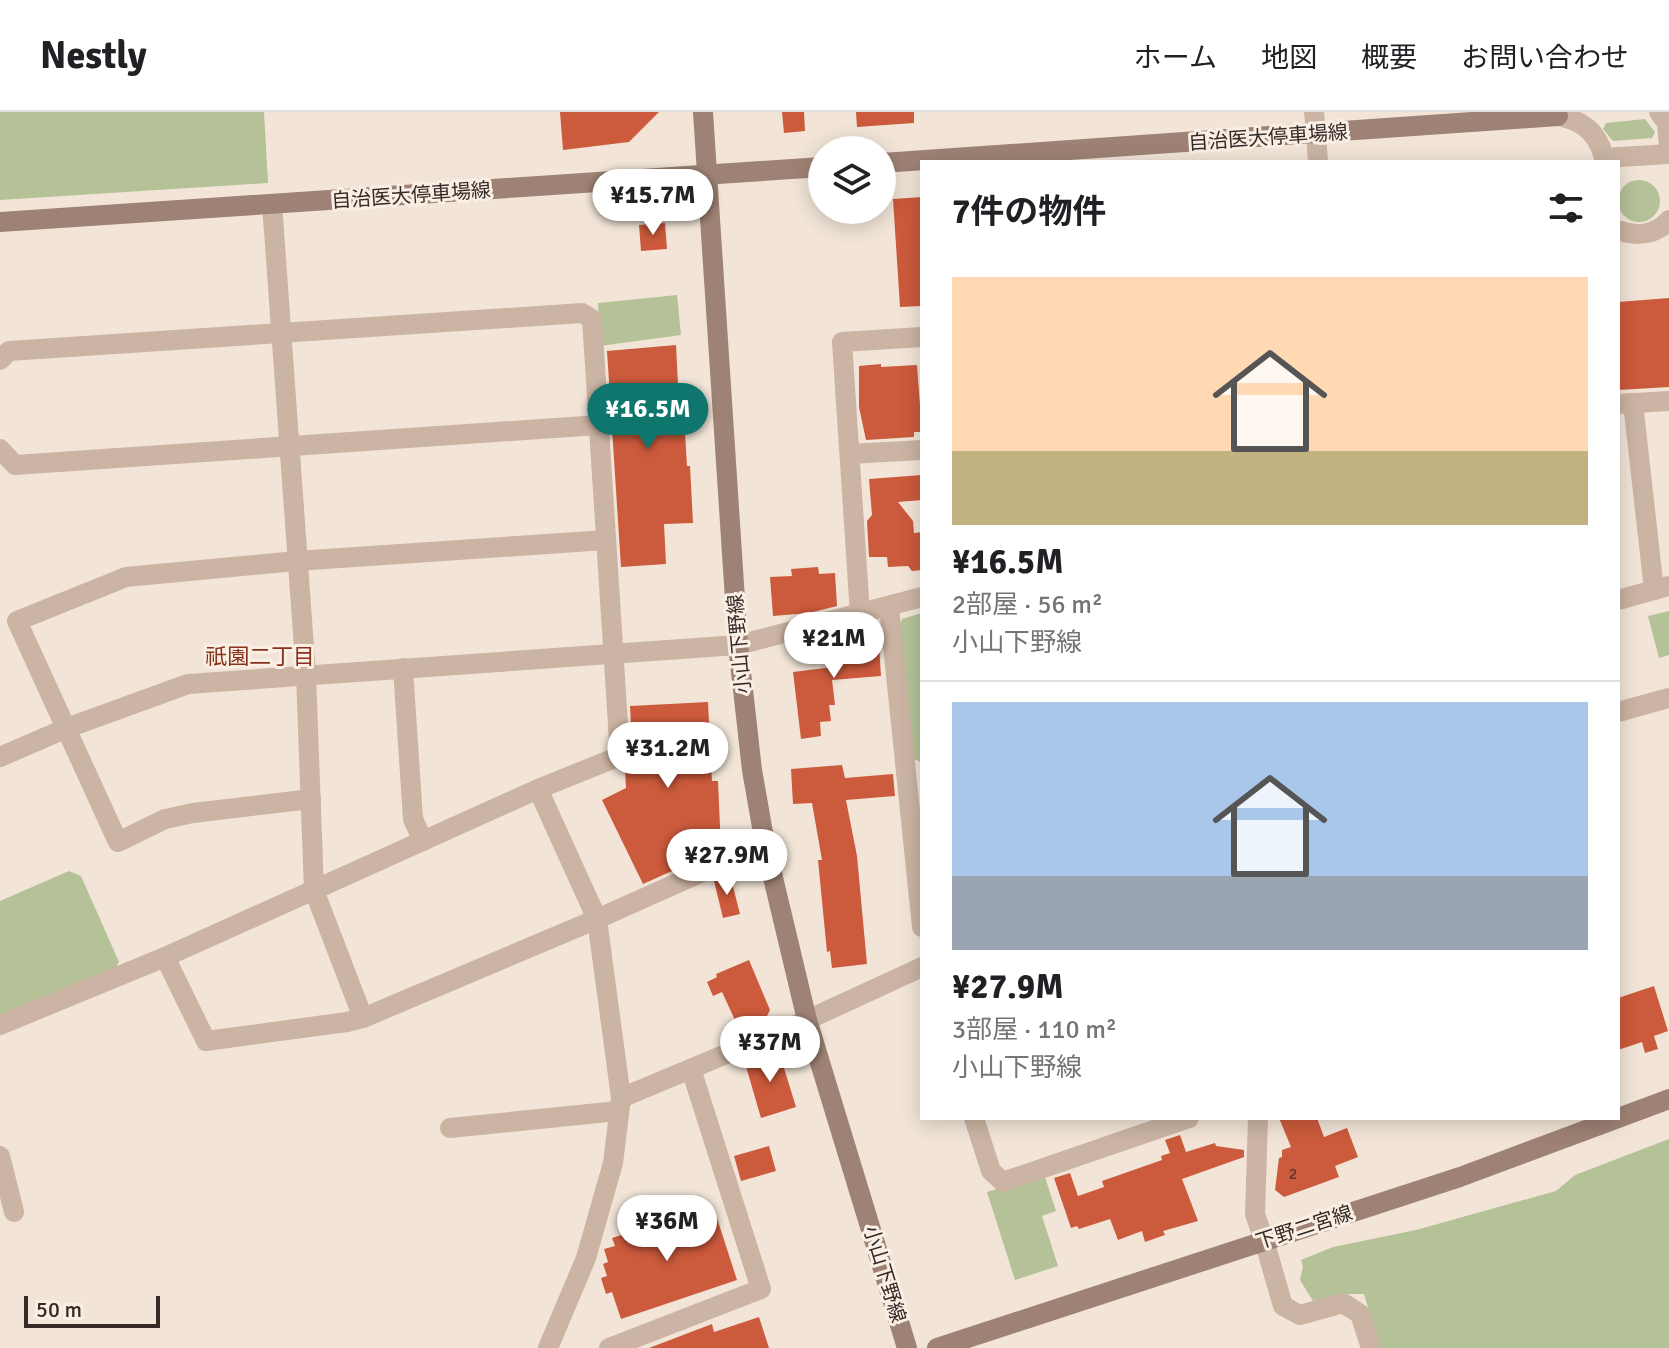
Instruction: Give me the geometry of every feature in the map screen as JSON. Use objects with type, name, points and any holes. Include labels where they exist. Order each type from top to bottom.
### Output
[{"type":"main road","name":"小山下野線","points":[[703,112],[738,645],[752,770],[765,844],[807,1020],[907,1348]]},
{"type":"main road","name":"自治医大停車場線","points":[[927,160],[1558,116]]},
{"type":"main road","name":"自治医大停車場線","points":[[896,162],[920,160]]},
{"type":"main road","name":"自治医大停車場線","points":[[0,222],[808,168]]},
{"type":"main road","name":"下野二宮線","points":[[1620,1117],[1669,1099]]},
{"type":"main road","name":"下野二宮線","points":[[937,1348],[1460,1177],[1613,1120]]},
{"type":"street","points":[[1314,112],[1318,160]]},
{"type":"street","points":[[1558,116],[1585,112]]},
{"type":"street","points":[[1659,112],[1667,123],[1669,147]]},
{"type":"street","points":[[1558,116],[1576,119],[1585,125],[1600,145],[1604,160],[1669,154]]},
{"type":"street","points":[[272,204],[306,675],[314,890],[363,1018]]},
{"type":"street","points":[[1620,233],[1654,232],[1669,220]]},
{"type":"street","points":[[0,360],[9,351],[280,331],[582,313],[592,319],[620,756],[538,789],[165,957],[0,1025]]},
{"type":"street","points":[[860,614],[842,342],[920,337]]},
{"type":"street","points":[[1620,599],[1661,588],[1626,403],[1669,401]]},
{"type":"street","points":[[0,449],[15,465],[599,425]]},
{"type":"street","points":[[850,454],[920,450]]},
{"type":"street","points":[[311,799],[165,819],[118,842],[17,621],[126,577],[296,561],[606,540]]},
{"type":"street","points":[[0,757],[67,728],[188,684],[738,645],[920,598]]},
{"type":"street","points":[[889,607],[914,776],[920,889]]},
{"type":"street","points":[[403,668],[413,819],[423,841]]},
{"type":"street","points":[[1620,711],[1669,698]]},
{"type":"street","points":[[538,789],[597,919],[620,1104],[613,1163],[586,1258],[548,1348]]},
{"type":"street","points":[[165,957],[206,1041],[347,1022],[597,919],[765,844]]},
{"type":"street","points":[[450,1128],[620,1104],[691,1069],[920,968]]},
{"type":"street","points":[[609,1348],[761,1289],[691,1069]]},
{"type":"street","points":[[975,1120],[991,1171],[1003,1182],[1183,1120]]},
{"type":"street","points":[[1258,1120],[1255,1214],[1283,1306],[1300,1315],[1343,1303],[1360,1314],[1371,1348]]},
{"type":"street","points":[[0,1156],[14,1212]]},
{"type":"green space","points":[[0,112],[264,112],[268,183],[0,200]]},
{"type":"green space","points":[[1645,119],[1655,132],[1652,138],[1613,141],[1603,129],[1606,123]]},
{"type":"green space","points":[[1631,181],[1647,181],[1659,193],[1659,209],[1647,221],[1631,221],[1620,210],[1620,192]]},
{"type":"green space","points":[[677,295],[681,335],[600,346],[598,303]]},
{"type":"green space","points":[[1669,611],[1669,655],[1659,658],[1648,616]]},
{"type":"green space","points":[[920,614],[920,762],[911,757],[899,629],[902,619]]},
{"type":"green space","points":[[69,871],[81,876],[119,962],[115,969],[0,1020],[0,901]]},
{"type":"green space","points":[[1669,1139],[1669,1348],[1380,1348],[1364,1294],[1339,1294],[1313,1301],[1300,1280],[1301,1260],[1333,1247],[1416,1230],[1556,1191],[1575,1175]]},
{"type":"green space","points":[[1044,1174],[1056,1211],[1042,1216],[1058,1266],[1015,1280],[987,1192]]},
{"type":"building","points":[[560,112],[659,112],[629,142],[563,150]]},
{"type":"building","points":[[782,112],[804,112],[805,131],[784,133]]},
{"type":"building","points":[[856,112],[914,112],[914,123],[857,127]]},
{"type":"building","points":[[920,197],[920,306],[900,307],[896,199]]},
{"type":"building","points":[[665,223],[667,249],[641,251],[639,225]]},
{"type":"building","points":[[1669,298],[1669,387],[1620,390],[1620,302]]},
{"type":"building","points":[[676,345],[678,384],[682,383],[687,466],[690,466],[693,523],[664,524],[666,564],[621,567],[607,351]]},
{"type":"building","points":[[917,365],[920,432],[914,432],[914,437],[866,440],[859,407],[859,366]]},
{"type":"building","points":[[920,475],[920,500],[898,502],[913,521],[914,533],[920,532],[920,570],[912,571],[908,566],[888,567],[887,557],[869,557],[867,521],[872,515],[869,479]]},
{"type":"building","points":[[818,567],[819,574],[835,573],[837,606],[809,613],[773,616],[770,577],[792,576],[791,569]]},
{"type":"building","points":[[878,629],[881,676],[832,680],[835,705],[829,705],[831,721],[820,722],[821,736],[801,739],[793,672],[833,667],[831,643],[867,640],[866,630]]},
{"type":"building","points":[[708,702],[712,781],[718,781],[721,850],[691,854],[692,862],[643,884],[602,800],[626,788],[625,768],[633,765],[630,706]]},
{"type":"building","points":[[842,765],[845,778],[893,774],[895,796],[846,800],[857,856],[867,964],[832,968],[830,951],[827,952],[818,860],[822,860],[812,803],[793,804],[791,769]]},
{"type":"building","points":[[730,875],[740,914],[723,918],[714,881]]},
{"type":"building","points":[[749,960],[770,1010],[763,1024],[741,1033],[722,992],[713,996],[707,982],[717,977],[716,974]]},
{"type":"building","points":[[1654,986],[1668,1031],[1654,1036],[1658,1049],[1645,1053],[1642,1042],[1620,1049],[1620,997]]},
{"type":"building","points":[[775,1048],[776,1053],[779,1052],[796,1107],[761,1118],[745,1063]]},
{"type":"building","points":[[1280,1120],[1318,1120],[1324,1137],[1347,1128],[1358,1157],[1335,1166],[1339,1177],[1284,1197],[1275,1190],[1279,1158],[1282,1157],[1282,1150],[1291,1147]]},
{"type":"building","points":[[1180,1135],[1186,1152],[1215,1143],[1216,1146],[1244,1150],[1244,1157],[1182,1179],[1198,1221],[1163,1231],[1165,1235],[1145,1242],[1142,1231],[1118,1240],[1110,1219],[1079,1229],[1077,1226],[1071,1228],[1054,1178],[1070,1173],[1078,1196],[1104,1187],[1102,1181],[1162,1160],[1161,1156],[1170,1153],[1165,1140]]},
{"type":"building","points":[[769,1146],[776,1171],[741,1181],[734,1156]]},
{"type":"building","points":[[693,1198],[699,1218],[715,1212],[737,1280],[621,1319],[612,1292],[606,1294],[601,1278],[607,1276],[603,1264],[608,1262],[604,1249],[615,1246],[612,1238],[648,1227],[650,1234],[683,1223],[677,1204]]},
{"type":"building","points":[[759,1317],[769,1348],[649,1348],[712,1324],[714,1332]]},
{"type":"district","name":"祇園二丁目","points":[[260,656]]}]
